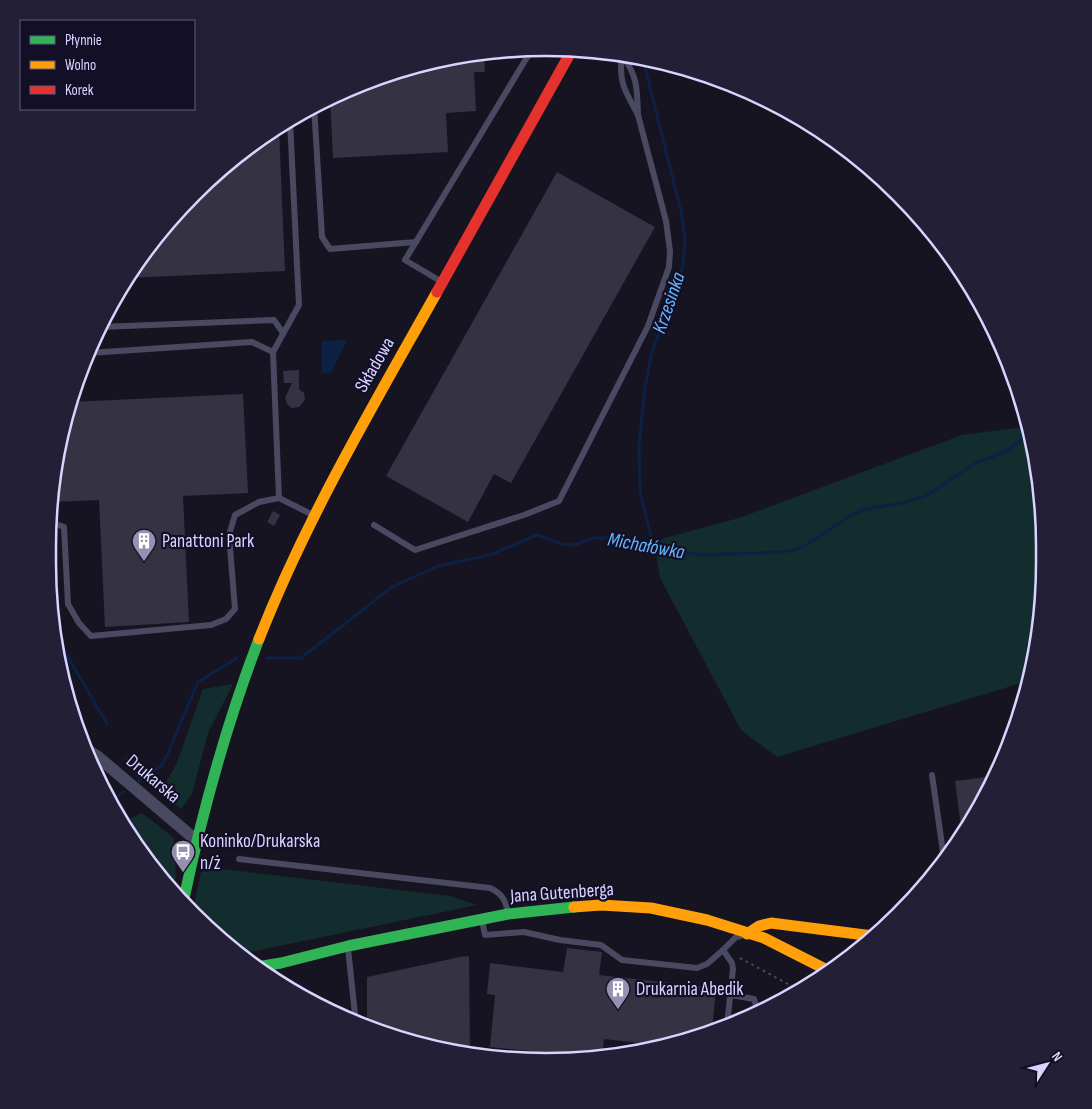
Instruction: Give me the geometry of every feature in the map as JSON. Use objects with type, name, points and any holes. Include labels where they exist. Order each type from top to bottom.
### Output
[{"type":"street","name":"Składowa","points":[[185,893],[216,765],[234,709],[274,603],[348,448],[568,57]]},
{"type":"street","name":"Drukarska","points":[[96,756],[197,840]]},
{"type":"street","name":"Jana Gutenberga","points":[[267,965],[348,946],[508,914],[570,906],[632,906],[693,916],[747,934]]},
{"type":"street","points":[[747,934],[759,926],[771,923],[864,935]]},
{"type":"street","points":[[747,934],[772,942],[822,967]]},
{"type":"street","points":[[747,934],[758,944],[812,974]]},
{"type":"street","name":"Jana Gutenberga","points":[[270,967],[282,963]]},
{"type":"lane","points":[[442,282],[405,260],[527,57]]},
{"type":"lane","points":[[621,62],[620,71],[624,89],[638,115]]},
{"type":"lane","points":[[374,525],[415,550],[524,515],[559,501],[648,326],[669,267],[670,252],[666,222],[638,115],[637,87],[632,68],[628,63]]},
{"type":"lane","points":[[315,115],[322,237],[330,249],[416,242]]},
{"type":"lane","points":[[279,498],[273,352],[299,305],[290,129]]},
{"type":"lane","points":[[108,327],[274,320],[283,333]]},
{"type":"lane","points":[[97,352],[252,342],[273,352]]},
{"type":"lane","points":[[57,524],[64,526],[68,604],[79,624],[91,636],[211,626],[226,618],[235,609],[229,534],[235,515],[259,502],[279,498],[314,516]]},
{"type":"lane","points":[[932,775],[943,850]]},
{"type":"lane","points":[[239,859],[490,888],[503,897],[508,914]]},
{"type":"lane","points":[[482,920],[485,935],[524,932],[560,940],[597,944],[605,947],[622,960],[697,968],[707,964],[736,937],[747,934]]},
{"type":"lane","points":[[348,946],[355,1013]]},
{"type":"lane","points":[[723,950],[729,957],[734,969],[728,1017]]},
{"type":"lane","points":[[730,995],[754,999],[756,1005]]},
{"type":"path","points":[[729,957],[736,956],[792,986]]},
{"type":"green space","points":[[1021,427],[1032,482],[1036,563],[1032,627],[1021,683],[777,757],[741,730],[660,578],[654,541],[739,518],[962,435]]},
{"type":"green space","points":[[233,684],[208,733],[192,794],[181,809],[160,792],[176,765],[203,689]]},
{"type":"green space","points":[[142,813],[174,838],[175,882],[157,861],[129,819]]},
{"type":"green space","points":[[222,869],[450,896],[477,905],[249,952],[194,903],[201,872]]},
{"type":"water","points":[[347,340],[331,373],[322,373],[322,341]]},
{"type":"building","points":[[484,60],[485,72],[474,72],[476,111],[446,113],[448,152],[333,158],[330,106],[389,82],[419,73]]},
{"type":"building","points":[[279,136],[285,271],[137,278],[157,248],[200,200],[248,157]]},
{"type":"building","points":[[557,172],[655,227],[511,483],[494,474],[468,522],[386,476]]},
{"type":"building","points":[[299,370],[299,389],[304,393],[305,400],[299,407],[292,408],[287,404],[285,398],[292,383],[284,383],[283,371]]},
{"type":"building","name":"Panattoni Park","points":[[243,394],[248,493],[183,496],[189,622],[105,627],[99,500],[58,502],[66,450],[78,402]]},
{"type":"building","points":[[273,511],[280,515],[274,526],[267,522]]},
{"type":"building","points":[[986,777],[961,823],[955,781]]},
{"type":"building","name":"Drukarnia Abedik","points":[[567,948],[602,952],[599,975],[716,988],[713,1023],[673,1036],[641,1043],[604,1039],[603,1050],[546,1053],[490,1047],[495,995],[487,994],[490,963],[563,972]]},
{"type":"building","points":[[469,956],[470,1047],[419,1036],[367,1018],[367,977]]},
{"type":"waterway","name":"Krzesinka","points":[[645,67],[681,211],[685,239],[683,266],[652,352],[645,387],[639,446],[640,491],[654,549]]},
{"type":"waterway","name":"Michałówka","points":[[267,658],[301,658],[392,587],[438,566],[490,555],[537,535],[562,544],[575,545],[592,538],[613,538],[646,548],[704,555],[784,552],[803,547],[851,515],[865,509],[924,497],[974,464],[1006,451],[1023,439]]},
{"type":"waterway","points":[[65,651],[107,724]]},
{"type":"waterway","name":"Michałówka","points":[[139,781],[161,766],[198,682],[237,658]]},
{"type":"waterway","points":[[126,758],[141,780]]},
{"type":"waterway","name":"Michałówka","points":[[116,797],[124,792]]},
{"type":"traffic: fast","points":[[185,893],[216,770],[236,704],[259,639]]},
{"type":"traffic: fast","points":[[267,965],[348,946],[508,914],[574,907]]},
{"type":"traffic: slow","points":[[259,639],[298,549],[342,463],[437,292]]},
{"type":"traffic: slow","points":[[574,907],[601,905],[651,908],[707,920],[764,938],[822,967]]},
{"type":"traffic: slow","points":[[747,934],[759,926],[771,923],[864,935]]},
{"type":"traffic: jam","points":[[437,292],[568,57]]},
{"type":"place","name":"Panattoni Park","points":[[144,562]]},
{"type":"place","name":"Koninko/Drukarska n/ż","points":[[183,873]]},
{"type":"place","name":"Drukarnia Abedik","points":[[618,1010]]}]
